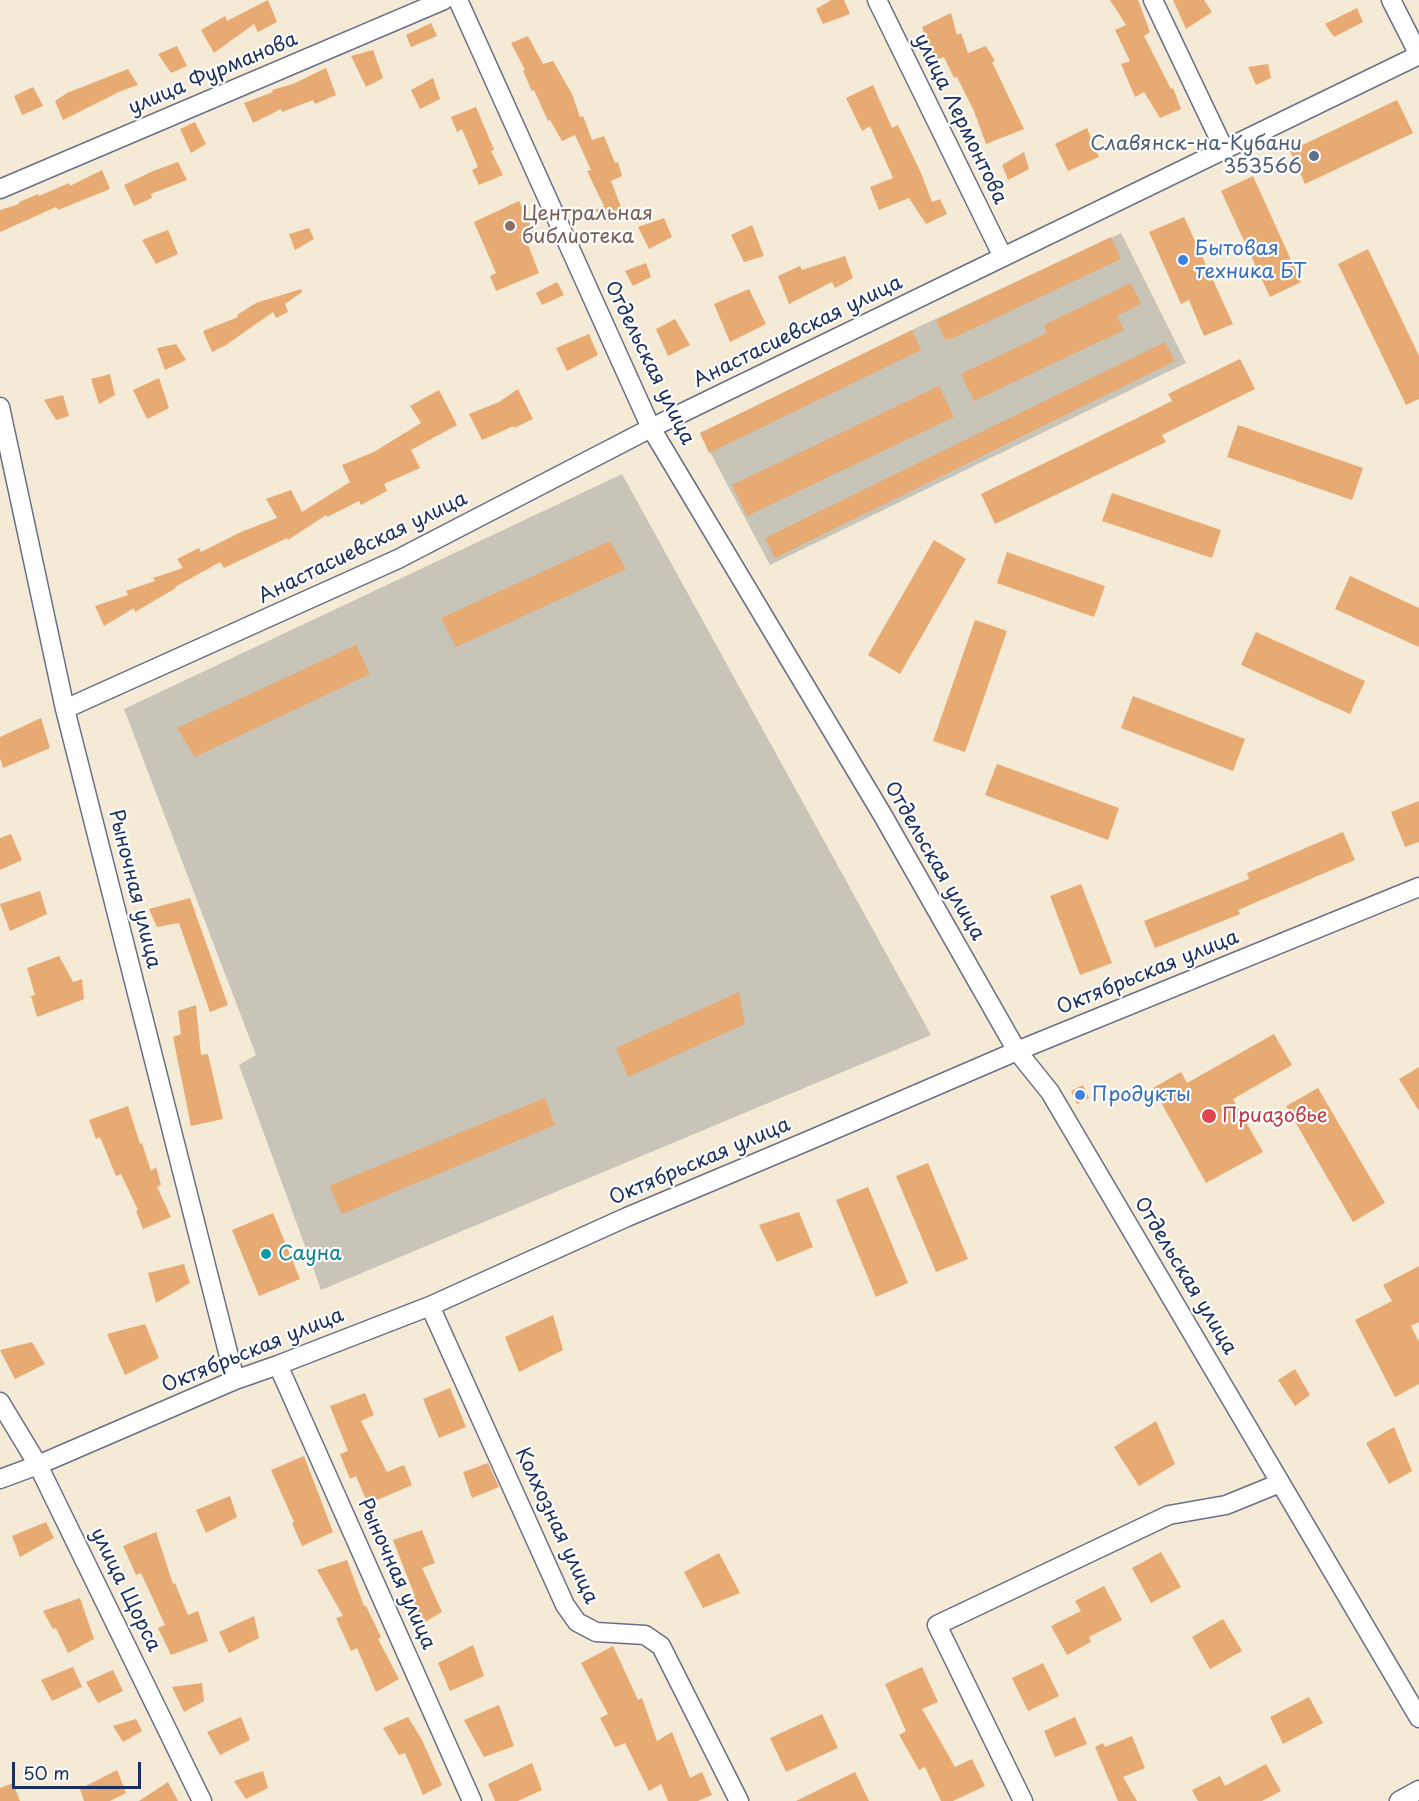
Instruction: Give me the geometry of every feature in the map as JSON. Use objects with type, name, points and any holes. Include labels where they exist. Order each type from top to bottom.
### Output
[{"type":"street","name":"улица Фурманова","points":[[0,189],[444,0]]},
{"type":"street","name":"Отдельская улица","points":[[458,0],[651,428],[882,814],[1017,1051],[1050,1092],[1419,1718]]},
{"type":"street","name":"улица Лермонтова","points":[[877,0],[1003,257]]},
{"type":"street","points":[[1153,0],[1224,150]]},
{"type":"street","points":[[1391,0],[1419,55]]},
{"type":"street","name":"Анастасиевская улица","points":[[65,709],[398,560],[651,428],[1419,55]]},
{"type":"street","name":"Рыночная улица","points":[[0,406],[65,709],[235,1380]]},
{"type":"street","name":"Октябрьская улица","points":[[0,1479],[38,1465],[235,1380],[430,1306],[627,1217],[1017,1051],[1419,887]]},
{"type":"street","name":"Колхозная улица","points":[[430,1306],[565,1605],[577,1622],[596,1632],[645,1635],[661,1647],[739,1801]]},
{"type":"street","name":"Рыночная улица","points":[[279,1365],[472,1801]]},
{"type":"street","name":"улица Щорса","points":[[0,1402],[38,1465],[202,1801]]},
{"type":"street","points":[[1023,1801],[937,1625],[1169,1515],[1226,1505],[1280,1483]]},
{"type":"street","points":[[1399,1801],[1419,1791]]},
{"type":"shaded area","points":[[1121,233],[1186,363],[770,565],[700,433],[912,330]]},
{"type":"shaded area","points":[[622,474],[931,1035],[321,1290],[239,1065],[256,1055],[124,709]]},
{"type":"building","points":[[268,0],[277,22],[258,32],[254,24],[214,53],[201,30],[225,16],[227,21]]},
{"type":"building","points":[[831,0],[844,0],[850,14],[823,24],[816,9]]},
{"type":"building","points":[[1110,0],[1138,0],[1150,32],[1144,36],[1171,89],[1173,88],[1181,109],[1160,118],[1144,92],[1135,97],[1121,64],[1130,61],[1115,30],[1126,25]]},
{"type":"building","points":[[1173,0],[1204,0],[1212,12],[1186,29]]},
{"type":"building","points":[[1357,8],[1363,22],[1334,37],[1325,24]]},
{"type":"building","points":[[951,13],[957,35],[961,33],[968,53],[986,46],[995,61],[992,62],[1024,129],[986,144],[974,111],[957,77],[954,78],[944,57],[936,60],[926,48],[929,47],[922,27]]},
{"type":"building","points":[[431,23],[437,36],[411,47],[406,35]]},
{"type":"building","points":[[528,36],[543,64],[553,61],[572,94],[580,117],[583,116],[592,140],[604,136],[615,163],[618,162],[622,176],[611,181],[624,215],[605,223],[595,210],[604,206],[587,171],[591,170],[575,135],[562,141],[550,120],[548,121],[511,43]]},
{"type":"building","points":[[177,46],[187,66],[171,73],[158,54]]},
{"type":"building","points":[[373,50],[383,78],[366,87],[351,56]]},
{"type":"building","points":[[1268,64],[1271,78],[1256,85],[1248,67]]},
{"type":"building","points":[[326,68],[336,95],[315,104],[313,100],[282,112],[281,109],[253,123],[244,103]]},
{"type":"building","points":[[128,69],[138,85],[63,120],[55,101],[67,93]]},
{"type":"building","points":[[433,78],[440,99],[420,109],[411,90]]},
{"type":"building","points":[[873,85],[892,128],[898,125],[932,202],[940,199],[947,214],[926,224],[909,198],[879,210],[870,187],[893,178],[870,126],[862,131],[846,98]]},
{"type":"building","points":[[33,87],[43,106],[22,115],[14,96]]},
{"type":"building","points":[[1397,100],[1413,133],[1305,184],[1290,151]]},
{"type":"building","points":[[476,107],[494,150],[491,151],[503,175],[479,185],[472,170],[478,167],[462,129],[457,132],[451,117]]},
{"type":"building","points":[[195,122],[206,144],[191,153],[180,129]]},
{"type":"building","points":[[1087,128],[1099,157],[1068,171],[1055,144]]},
{"type":"building","points":[[1024,152],[1029,169],[1008,180],[1002,165]]},
{"type":"building","points":[[178,162],[187,180],[151,194],[152,198],[134,206],[124,185]]},
{"type":"building","points":[[102,170],[110,189],[58,210],[56,207],[0,232],[0,210],[69,183],[70,186]]},
{"type":"building","points":[[1253,176],[1301,282],[1270,297],[1221,191]]},
{"type":"building","points":[[519,201],[537,238],[527,242],[539,273],[496,291],[490,276],[496,273],[474,222]]},
{"type":"building","name":"Бытовая техника БТ","points":[[1184,217],[1233,324],[1204,336],[1189,300],[1181,304],[1149,232]]},
{"type":"building","points":[[664,218],[672,237],[649,249],[638,227]]},
{"type":"building","points":[[752,225],[764,256],[744,262],[731,235]]},
{"type":"building","points":[[309,228],[314,239],[295,250],[289,234]]},
{"type":"building","points":[[168,230],[178,254],[156,264],[142,240]]},
{"type":"building","points":[[1111,237],[1121,259],[951,339],[945,339],[936,320]]},
{"type":"building","points":[[1368,249],[1419,356],[1419,399],[1406,405],[1338,264]]},
{"type":"building","points":[[845,256],[853,278],[835,288],[832,282],[789,304],[778,276],[800,266],[802,270]]},
{"type":"building","points":[[646,263],[651,277],[633,286],[625,271]]},
{"type":"building","points":[[557,282],[564,295],[542,305],[536,293]]},
{"type":"building","points":[[1131,283],[1141,304],[1117,316],[1124,330],[974,401],[961,374],[1047,333],[1044,325]]},
{"type":"building","points":[[301,289],[302,292],[285,304],[288,312],[276,318],[273,312],[226,345],[212,352],[203,331],[238,317],[237,315],[256,303]]},
{"type":"building","points":[[749,289],[766,324],[730,342],[714,304]]},
{"type":"building","points":[[675,319],[690,345],[668,356],[656,329]]},
{"type":"building","points":[[912,330],[921,350],[709,453],[700,433]]},
{"type":"building","points":[[589,334],[598,355],[567,371],[556,348]]},
{"type":"building","points":[[1165,342],[1175,361],[775,558],[765,538]]},
{"type":"building","points":[[176,344],[186,360],[165,370],[157,348]]},
{"type":"building","points":[[1240,359],[1255,389],[1162,435],[1166,442],[995,524],[981,494],[1172,401],[1168,394]]},
{"type":"building","points":[[110,374],[115,395],[99,404],[91,379]]},
{"type":"building","points":[[159,378],[169,408],[147,419],[133,390]]},
{"type":"building","points":[[939,386],[954,417],[747,516],[732,485]]},
{"type":"building","points":[[518,389],[533,419],[482,440],[469,414],[499,402]]},
{"type":"building","points":[[439,390],[457,425],[411,450],[420,468],[384,484],[387,491],[361,505],[359,501],[327,517],[326,515],[288,540],[287,538],[224,568],[220,562],[135,612],[134,608],[104,626],[95,606],[128,595],[126,591],[155,581],[153,578],[183,568],[177,559],[199,548],[201,552],[241,532],[277,518],[266,499],[291,490],[302,512],[350,482],[342,465],[374,452],[421,423],[410,406]]},
{"type":"building","points":[[63,395],[69,416],[56,420],[44,400]]},
{"type":"building","points":[[1238,425],[1363,468],[1352,500],[1227,457]]},
{"type":"building","points":[[1112,493],[1221,530],[1212,558],[1102,521]]},
{"type":"building","points":[[934,540],[966,559],[900,674],[868,655]]},
{"type":"building","points":[[610,541],[626,569],[456,647],[441,618]]},
{"type":"building","points":[[1007,552],[1105,586],[1094,617],[997,583]]},
{"type":"building","points":[[1350,576],[1419,608],[1419,647],[1335,609]]},
{"type":"building","points":[[975,620],[1007,631],[965,752],[933,741]]},
{"type":"building","points":[[1256,632],[1365,681],[1350,714],[1241,665]]},
{"type":"building","points":[[356,645],[370,674],[195,757],[177,728]]},
{"type":"building","points":[[1133,696],[1245,739],[1233,771],[1121,728]]},
{"type":"building","points":[[41,718],[50,748],[3,768],[0,758],[0,737]]},
{"type":"building","points":[[997,764],[1119,808],[1108,840],[985,795]]},
{"type":"building","points":[[1419,801],[1419,842],[1405,847],[1391,812]]},
{"type":"building","points":[[1343,832],[1355,860],[1238,910],[1240,914],[1155,948],[1144,921],[1249,879],[1247,873]]},
{"type":"building","points":[[11,834],[22,860],[0,870],[0,838]]},
{"type":"building","points":[[1081,884],[1112,963],[1080,975],[1050,896]]},
{"type":"building","points":[[40,891],[47,914],[10,931],[0,904]]},
{"type":"building","points":[[190,898],[228,1005],[210,1012],[179,923],[157,927],[149,909]]},
{"type":"building","points":[[59,956],[73,982],[82,979],[84,999],[37,1017],[31,996],[35,995],[27,968]]},
{"type":"building","points":[[739,992],[745,1024],[628,1077],[616,1048]]},
{"type":"building","points":[[196,1005],[201,1055],[208,1054],[223,1119],[191,1126],[173,1037],[181,1034],[178,1011]]},
{"type":"building","points":[[1274,1034],[1292,1065],[1233,1099],[1263,1152],[1206,1183],[1153,1088],[1181,1072],[1187,1083]]},
{"type":"building","points":[[1419,1067],[1419,1111],[1399,1079]]},
{"type":"building","name":"Продукты","points":[[1083,1085],[1089,1098],[1077,1104],[1071,1091]]},
{"type":"building","points":[[1318,1088],[1385,1203],[1353,1222],[1286,1106]]},
{"type":"building","points":[[545,1098],[555,1125],[342,1214],[329,1186]]},
{"type":"building","points":[[128,1106],[151,1171],[156,1167],[161,1185],[157,1187],[171,1217],[143,1229],[136,1211],[138,1210],[121,1174],[116,1176],[100,1137],[96,1139],[89,1120]]},
{"type":"building","points":[[928,1163],[968,1259],[936,1272],[896,1176]]},
{"type":"building","points":[[868,1187],[908,1283],[876,1297],[836,1200]]},
{"type":"building","points":[[799,1212],[813,1247],[777,1262],[759,1225]]},
{"type":"building","name":"Сауна","points":[[273,1213],[300,1279],[259,1296],[232,1230]]},
{"type":"building","points":[[184,1264],[190,1283],[156,1303],[148,1273]]},
{"type":"building","points":[[1419,1266],[1419,1322],[1411,1326],[1419,1342],[1419,1384],[1395,1397],[1355,1320],[1392,1301],[1383,1285]]},
{"type":"building","points":[[553,1315],[563,1350],[519,1372],[505,1337]]},
{"type":"building","points":[[145,1324],[159,1358],[125,1375],[107,1334]]},
{"type":"building","points":[[32,1342],[45,1364],[15,1379],[0,1350]]},
{"type":"building","points":[[1295,1369],[1310,1395],[1295,1406],[1278,1380]]},
{"type":"building","points":[[450,1388],[466,1427],[439,1438],[423,1399]]},
{"type":"building","points":[[365,1393],[374,1415],[361,1421],[387,1472],[404,1465],[412,1485],[368,1504],[356,1476],[350,1479],[340,1454],[348,1451],[330,1406]]},
{"type":"building","points":[[1156,1421],[1175,1464],[1139,1486],[1114,1447]]},
{"type":"building","points":[[1394,1427],[1412,1471],[1389,1484],[1366,1443]]},
{"type":"building","points":[[304,1456],[333,1532],[302,1546],[271,1470]]},
{"type":"building","points":[[488,1463],[499,1487],[472,1498],[463,1472]]},
{"type":"building","points":[[230,1496],[237,1517],[206,1533],[196,1510]]},
{"type":"building","points":[[46,1522],[54,1538],[20,1557],[12,1536]]},
{"type":"building","points":[[422,1530],[435,1563],[422,1568],[442,1612],[423,1623],[412,1598],[415,1596],[393,1540]]},
{"type":"building","points":[[156,1532],[173,1584],[175,1583],[188,1615],[198,1611],[208,1641],[171,1655],[158,1628],[165,1625],[141,1573],[136,1575],[123,1546]]},
{"type":"building","points":[[1161,1552],[1181,1587],[1151,1603],[1132,1568]]},
{"type":"building","points":[[719,1553],[740,1593],[703,1608],[684,1572]]},
{"type":"building","points":[[347,1560],[364,1606],[381,1637],[378,1639],[399,1679],[376,1692],[357,1648],[351,1651],[336,1618],[343,1616],[317,1570]]},
{"type":"building","points":[[1104,1586],[1122,1620],[1089,1637],[1091,1642],[1067,1655],[1051,1626],[1081,1611],[1075,1601]]},
{"type":"building","points":[[80,1598],[94,1639],[68,1653],[56,1628],[53,1629],[43,1611]]},
{"type":"building","points":[[254,1616],[259,1638],[229,1653],[219,1632]]},
{"type":"building","points":[[1223,1619],[1242,1651],[1210,1669],[1192,1637]]},
{"type":"building","points":[[473,1645],[484,1676],[450,1691],[438,1663]]},
{"type":"building","points":[[613,1646],[638,1700],[642,1698],[657,1741],[672,1732],[690,1778],[702,1772],[712,1795],[698,1801],[668,1801],[661,1784],[649,1791],[625,1743],[615,1747],[600,1718],[608,1714],[581,1663]]},
{"type":"building","points":[[1043,1663],[1059,1696],[1028,1711],[1012,1678]]},
{"type":"building","points":[[73,1667],[82,1687],[52,1701],[41,1680]]},
{"type":"building","points":[[922,1667],[938,1702],[922,1709],[955,1767],[972,1759],[985,1786],[953,1801],[941,1801],[925,1767],[919,1770],[899,1735],[906,1731],[885,1684]]},
{"type":"building","points":[[113,1670],[123,1691],[98,1703],[86,1682]]},
{"type":"building","points":[[202,1683],[204,1701],[184,1712],[172,1687]]},
{"type":"building","points":[[1309,1697],[1323,1723],[1283,1744],[1270,1717]]},
{"type":"building","points":[[499,1705],[514,1746],[484,1757],[464,1720]]},
{"type":"building","points":[[822,1714],[838,1748],[786,1772],[770,1738]]},
{"type":"building","points":[[241,1717],[250,1740],[220,1755],[207,1732]]},
{"type":"building","points":[[408,1717],[422,1740],[442,1785],[423,1795],[405,1753],[399,1755],[383,1728]]},
{"type":"building","points":[[1075,1717],[1087,1744],[1055,1757],[1044,1731]]},
{"type":"building","points":[[136,1719],[142,1731],[123,1742],[113,1726]]},
{"type":"building","points":[[1132,1736],[1145,1768],[1123,1777],[1137,1801],[1118,1801],[1095,1747],[1103,1743],[1105,1747]]},
{"type":"building","points":[[532,1763],[542,1790],[518,1801],[495,1801],[488,1784]]},
{"type":"building","points":[[1266,1764],[1281,1791],[1262,1801],[1198,1801],[1192,1790],[1220,1776],[1225,1786]]},
{"type":"building","points":[[117,1770],[126,1793],[110,1801],[84,1801],[80,1789]]},
{"type":"building","points":[[263,1771],[268,1788],[246,1799],[234,1781]]},
{"type":"building","points":[[855,1772],[869,1801],[796,1801]]},
{"type":"building","points":[[168,1782],[178,1801],[139,1801]]},
{"type":"building","points":[[13,1783],[20,1801],[0,1801],[0,1788]]},
{"type":"place","name":"Славянск-на-Кубани 353566","points":[[1314,156]]},
{"type":"place","name":"Центральная библиотека","points":[[510,226]]},
{"type":"place","name":"Бытовая техника БТ","points":[[1183,260]]},
{"type":"place","name":"Продукты","points":[[1080,1095]]},
{"type":"place","name":"Приазовье","points":[[1209,1116]]},
{"type":"place","name":"Сауна","points":[[266,1254]]}]
